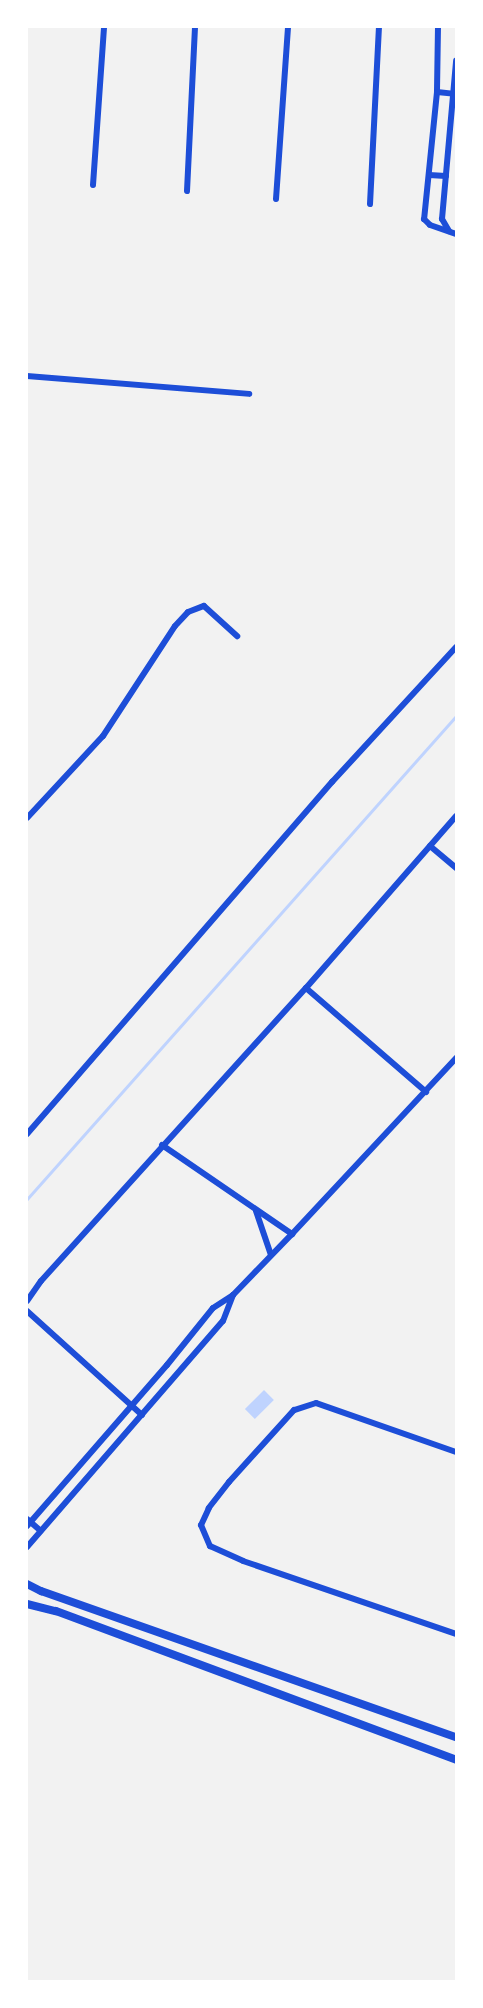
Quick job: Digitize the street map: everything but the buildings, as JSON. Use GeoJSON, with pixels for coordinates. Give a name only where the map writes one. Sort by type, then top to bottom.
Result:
{"type":"FeatureCollection","features":[{"type":"Feature","properties":{"kind":"street"},"geometry":{"type":"LineString","coordinates":[[93,185],[104,27]]}},
{"type":"Feature","properties":{"kind":"street"},"geometry":{"type":"LineString","coordinates":[[187,191],[195,27]]}},
{"type":"Feature","properties":{"kind":"street"},"geometry":{"type":"LineString","coordinates":[[276,199],[288,27]]}},
{"type":"Feature","properties":{"kind":"street"},"geometry":{"type":"LineString","coordinates":[[370,204],[379,27]]}},
{"type":"Feature","properties":{"kind":"street"},"geometry":{"type":"LineString","coordinates":[[438,27],[436,92],[424,219],[430,225],[453,232]]}},
{"type":"Feature","properties":{"kind":"street"},"geometry":{"type":"LineString","coordinates":[[453,232],[442,219],[456,61]]}},
{"type":"Feature","properties":{"kind":"street"},"geometry":{"type":"LineString","coordinates":[[436,92],[454,94]]}},
{"type":"Feature","properties":{"kind":"street"},"geometry":{"type":"LineString","coordinates":[[429,176],[446,176]]}},
{"type":"Feature","properties":{"kind":"street"},"geometry":{"type":"LineString","coordinates":[[27,376],[249,394]]}},
{"type":"Feature","properties":{"kind":"street"},"geometry":{"type":"LineString","coordinates":[[27,818],[103,736],[175,626],[189,612],[204,606],[237,636]]}},
{"type":"Feature","properties":{"kind":"street"},"geometry":{"type":"LineString","coordinates":[[27,1134],[332,782],[456,647]]}},
{"type":"Feature","properties":{"kind":"street"},"geometry":{"type":"LineString","coordinates":[[27,1301],[41,1281],[306,988],[456,816]]}},
{"type":"Feature","properties":{"kind":"street"},"geometry":{"type":"LineString","coordinates":[[430,846],[456,868]]}},
{"type":"Feature","properties":{"kind":"street"},"geometry":{"type":"LineString","coordinates":[[306,988],[426,1092]]}},
{"type":"Feature","properties":{"kind":"street"},"geometry":{"type":"LineString","coordinates":[[41,1531],[28,1522],[167,1365],[213,1308],[233,1295],[456,1058]]}},
{"type":"Feature","properties":{"kind":"street"},"geometry":{"type":"LineString","coordinates":[[162,1145],[292,1234]]}},
{"type":"Feature","properties":{"kind":"street"},"geometry":{"type":"LineString","coordinates":[[256,1210],[271,1255]]}},
{"type":"Feature","properties":{"kind":"street"},"geometry":{"type":"LineString","coordinates":[[27,1547],[223,1321],[233,1295]]}},
{"type":"Feature","properties":{"kind":"street"},"geometry":{"type":"LineString","coordinates":[[27,1311],[142,1414]]}},
{"type":"Feature","properties":{"kind":"street"},"geometry":{"type":"LineString","coordinates":[[167,1365],[177,1374]]}},
{"type":"Feature","properties":{"kind":"street"},"geometry":{"type":"LineString","coordinates":[[456,1452],[316,1403],[294,1410],[229,1482],[209,1508],[201,1525],[210,1545],[243,1561],[456,1634]]}},
{"type":"Feature","properties":{"kind":"street"},"geometry":{"type":"LineString","coordinates":[[27,1584],[50,1595],[456,1737]]}},
{"type":"Feature","properties":{"kind":"street"},"geometry":{"type":"LineString","coordinates":[[27,1604],[56,1611],[456,1760]]}},
{"type":"Feature","properties":{"kind":"water"},"geometry":{"type":"Polygon","coordinates":[[[264,1390],[274,1400],[255,1419],[245,1409],[264,1390]]]}},
{"type":"Feature","properties":{"kind":"waterway"},"geometry":{"type":"LineString","coordinates":[[27,1199],[456,716]]}}]}
